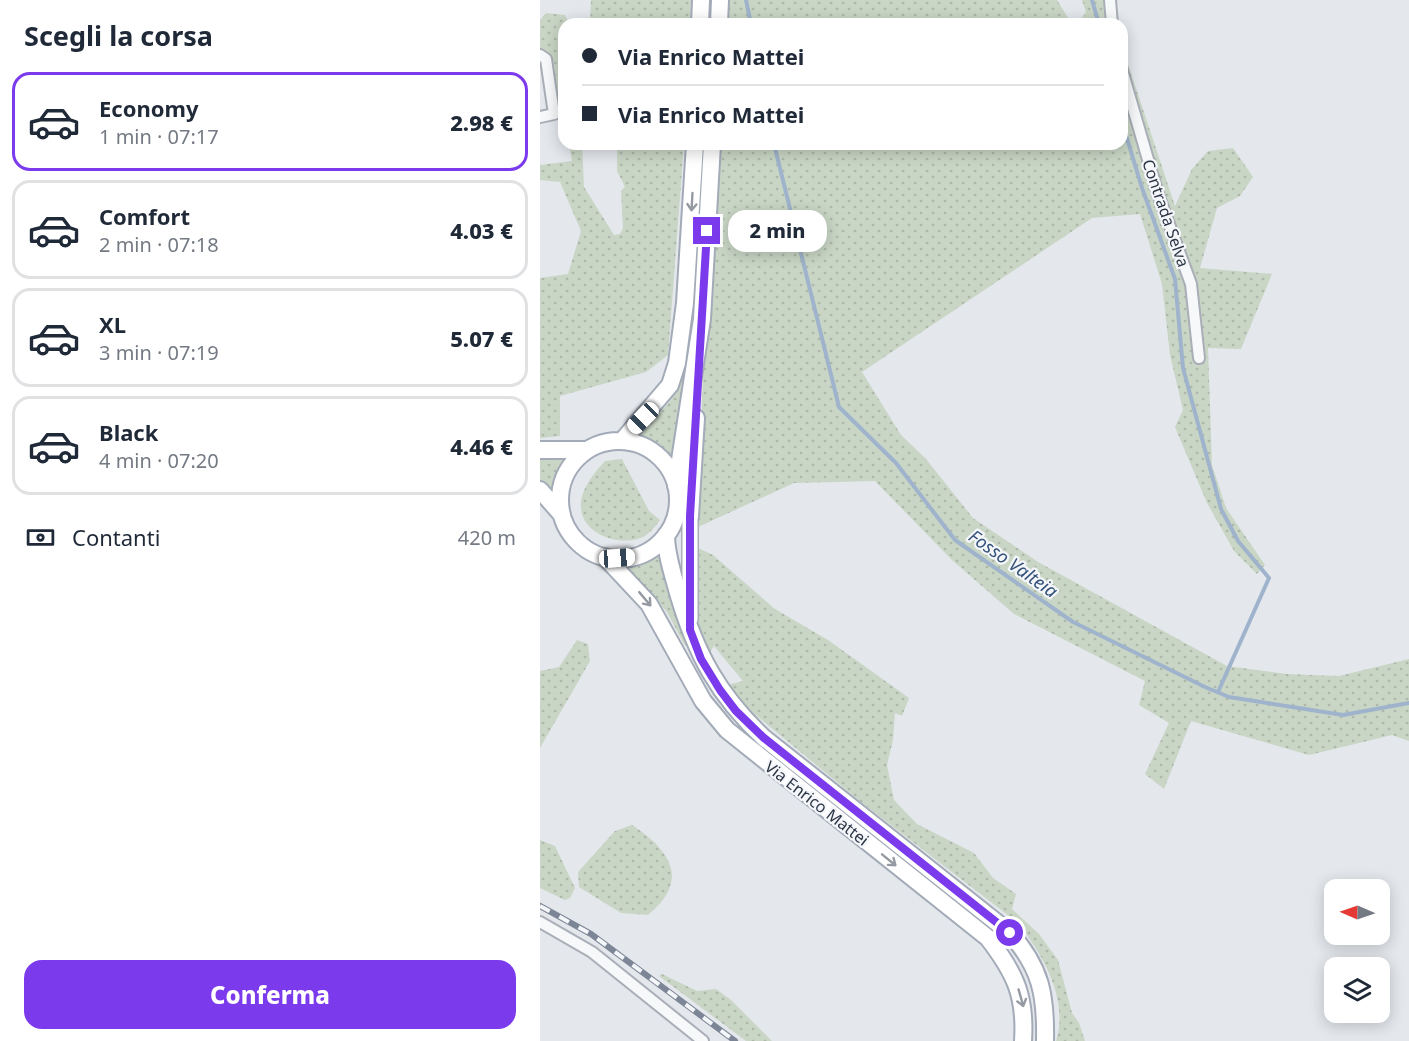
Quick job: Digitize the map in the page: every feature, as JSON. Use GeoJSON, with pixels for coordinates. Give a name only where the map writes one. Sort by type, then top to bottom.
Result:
{"type":"FeatureCollection","features":[{"type":"Feature","properties":{"kind":"main road"},"geometry":{"type":"LineString","coordinates":[[700,18],[702,0]]}},
{"type":"Feature","properties":{"kind":"main road"},"geometry":{"type":"LineString","coordinates":[[719,18],[720,0]]}},
{"type":"Feature","properties":{"kind":"main road"},"geometry":{"type":"LineString","coordinates":[[622,441],[670,385],[677,363],[685,303],[695,150]]}},
{"type":"Feature","properties":{"kind":"main road"},"geometry":{"type":"LineString","coordinates":[[540,490],[562,515],[574,538],[593,552],[605,557],[640,555],[658,543],[683,512],[702,319],[712,150]]}},
{"type":"Feature","properties":{"kind":"main road"},"geometry":{"type":"LineString","coordinates":[[676,487],[702,319]]}},
{"type":"Feature","properties":{"kind":"main road"},"geometry":{"type":"LineString","coordinates":[[562,515],[560,497],[565,476],[574,460],[587,450],[603,442],[622,441],[643,446],[658,456],[671,473],[689,542],[690,630]]}},
{"type":"Feature","properties":{"kind":"main road"},"geometry":{"type":"LineString","coordinates":[[540,450],[587,450]]}},
{"type":"Feature","properties":{"kind":"main road","name":"Via Enrico Mattei"},"geometry":{"type":"LineString","coordinates":[[668,531],[666,551],[690,630],[701,659],[736,711],[764,738],[1010,933],[1031,960],[1042,989],[1045,1002],[1045,1041]]}},
{"type":"Feature","properties":{"kind":"main road","name":"Via Enrico Mattei"},"geometry":{"type":"LineString","coordinates":[[605,557],[649,604],[703,701],[727,730],[987,938],[1009,967],[1022,998],[1023,1041]]}},
{"type":"Feature","properties":{"kind":"street"},"geometry":{"type":"LineString","coordinates":[[1110,0],[1112,18]]}},
{"type":"Feature","properties":{"kind":"street"},"geometry":{"type":"LineString","coordinates":[[540,55],[546,59],[554,114],[540,117]]}},
{"type":"Feature","properties":{"kind":"street","name":"Contrada Selva"},"geometry":{"type":"LineString","coordinates":[[1128,91],[1158,194],[1191,284],[1199,358]]}},
{"type":"Feature","properties":{"kind":"street"},"geometry":{"type":"LineString","coordinates":[[540,922],[592,952],[703,1041]]}},
{"type":"Feature","properties":{"kind":"green space"},"geometry":{"type":"Polygon","coordinates":[[[591,0],[691,0],[690,18],[590,18],[591,0]]]}},
{"type":"Feature","properties":{"kind":"green space"},"geometry":{"type":"Polygon","coordinates":[[[725,0],[1057,0],[1068,18],[724,18],[725,0]]]}},
{"type":"Feature","properties":{"kind":"green space"},"geometry":{"type":"Polygon","coordinates":[[[1082,0],[1107,0],[1113,18],[1082,18],[1086,12],[1082,0]]]}},
{"type":"Feature","properties":{"kind":"green space"},"geometry":{"type":"Polygon","coordinates":[[[546,13],[565,15],[566,18],[558,18],[558,96],[554,62],[540,49],[540,20],[546,13]]]}},
{"type":"Feature","properties":{"kind":"green space"},"geometry":{"type":"Polygon","coordinates":[[[1128,64],[1175,206],[1192,169],[1208,151],[1233,148],[1253,177],[1240,196],[1217,208],[1200,268],[1272,274],[1241,349],[1208,348],[1212,465],[1226,508],[1265,565],[1257,574],[1234,551],[1207,503],[1175,427],[1183,410],[1170,355],[1162,284],[1140,214],[1092,218],[862,372],[901,435],[926,459],[973,518],[1038,562],[1227,666],[1287,674],[1339,676],[1409,659],[1409,741],[1392,735],[1309,755],[1191,721],[1164,789],[1145,774],[1169,723],[1139,705],[1145,681],[1014,614],[952,560],[875,481],[794,483],[698,527],[715,150],[1128,150],[1128,64]]]}},
{"type":"Feature","properties":{"kind":"green space"},"geometry":{"type":"Polygon","coordinates":[[[570,150],[582,150],[584,187],[614,235],[620,234],[623,228],[621,191],[625,187],[617,171],[617,150],[684,150],[668,355],[646,372],[560,396],[560,436],[540,438],[540,278],[568,274],[581,231],[560,182],[540,180],[540,165],[572,161],[570,150]]]}},
{"type":"Feature","properties":{"kind":"green space"},"geometry":{"type":"Polygon","coordinates":[[[688,358],[672,457],[658,443],[640,435],[671,400],[688,358]]]}},
{"type":"Feature","properties":{"kind":"green space"},"geometry":{"type":"Polygon","coordinates":[[[540,458],[565,459],[554,480],[553,491],[540,480],[540,458]]]}},
{"type":"Feature","properties":{"kind":"green space"},"geometry":{"type":"Polygon","coordinates":[[[622,459],[649,511],[660,520],[646,535],[632,540],[613,539],[595,532],[584,518],[581,509],[582,496],[596,471],[605,461],[622,459]]]}},
{"type":"Feature","properties":{"kind":"green space"},"geometry":{"type":"Polygon","coordinates":[[[698,548],[713,555],[775,609],[828,640],[909,698],[902,716],[895,713],[893,740],[887,765],[894,800],[917,824],[974,853],[993,878],[1016,894],[1012,909],[1039,934],[1058,960],[1072,1013],[1079,1023],[1085,1041],[1056,1041],[1059,1009],[1051,978],[1036,949],[1018,923],[861,802],[740,702],[728,685],[743,681],[714,646],[708,655],[699,627],[694,590],[698,548]]]}},
{"type":"Feature","properties":{"kind":"green space"},"geometry":{"type":"Polygon","coordinates":[[[660,556],[688,644],[685,646],[667,612],[629,569],[660,556]]]}},
{"type":"Feature","properties":{"kind":"green space"},"geometry":{"type":"Polygon","coordinates":[[[577,640],[588,644],[590,661],[540,748],[540,671],[559,667],[577,640]]]}},
{"type":"Feature","properties":{"kind":"green space"},"geometry":{"type":"Polygon","coordinates":[[[632,825],[657,845],[670,866],[672,878],[669,890],[648,915],[621,913],[579,887],[578,872],[615,831],[632,825]]]}},
{"type":"Feature","properties":{"kind":"green space"},"geometry":{"type":"Polygon","coordinates":[[[540,840],[555,846],[575,888],[570,898],[565,900],[540,888],[540,840]]]}},
{"type":"Feature","properties":{"kind":"green space"},"geometry":{"type":"Polygon","coordinates":[[[662,974],[697,991],[716,989],[731,1000],[772,1041],[746,1041],[659,976],[662,974]]]}},
{"type":"Feature","properties":{"kind":"waterway","name":"Fosso Valteia"},"geometry":{"type":"LineString","coordinates":[[746,0],[750,18]]}},
{"type":"Feature","properties":{"kind":"waterway"},"geometry":{"type":"LineString","coordinates":[[1092,0],[1097,18]]}},
{"type":"Feature","properties":{"kind":"waterway"},"geometry":{"type":"LineString","coordinates":[[1128,142],[1175,279],[1183,368],[1221,509],[1238,541],[1269,578],[1218,692]]}},
{"type":"Feature","properties":{"kind":"waterway","name":"Fosso Valteia"},"geometry":{"type":"LineString","coordinates":[[775,150],[839,407],[896,463],[955,540],[1073,622],[1229,697],[1343,715],[1409,703]]}},
{"type":"Feature","properties":{"kind":"railway"},"geometry":{"type":"LineString","coordinates":[[540,906],[591,934],[735,1041]]}},
{"type":"Feature","properties":{"kind":"route"},"geometry":{"type":"LineString","coordinates":[[707,231],[689,542],[690,630],[701,659],[736,711],[764,738],[1010,933]]}}]}
